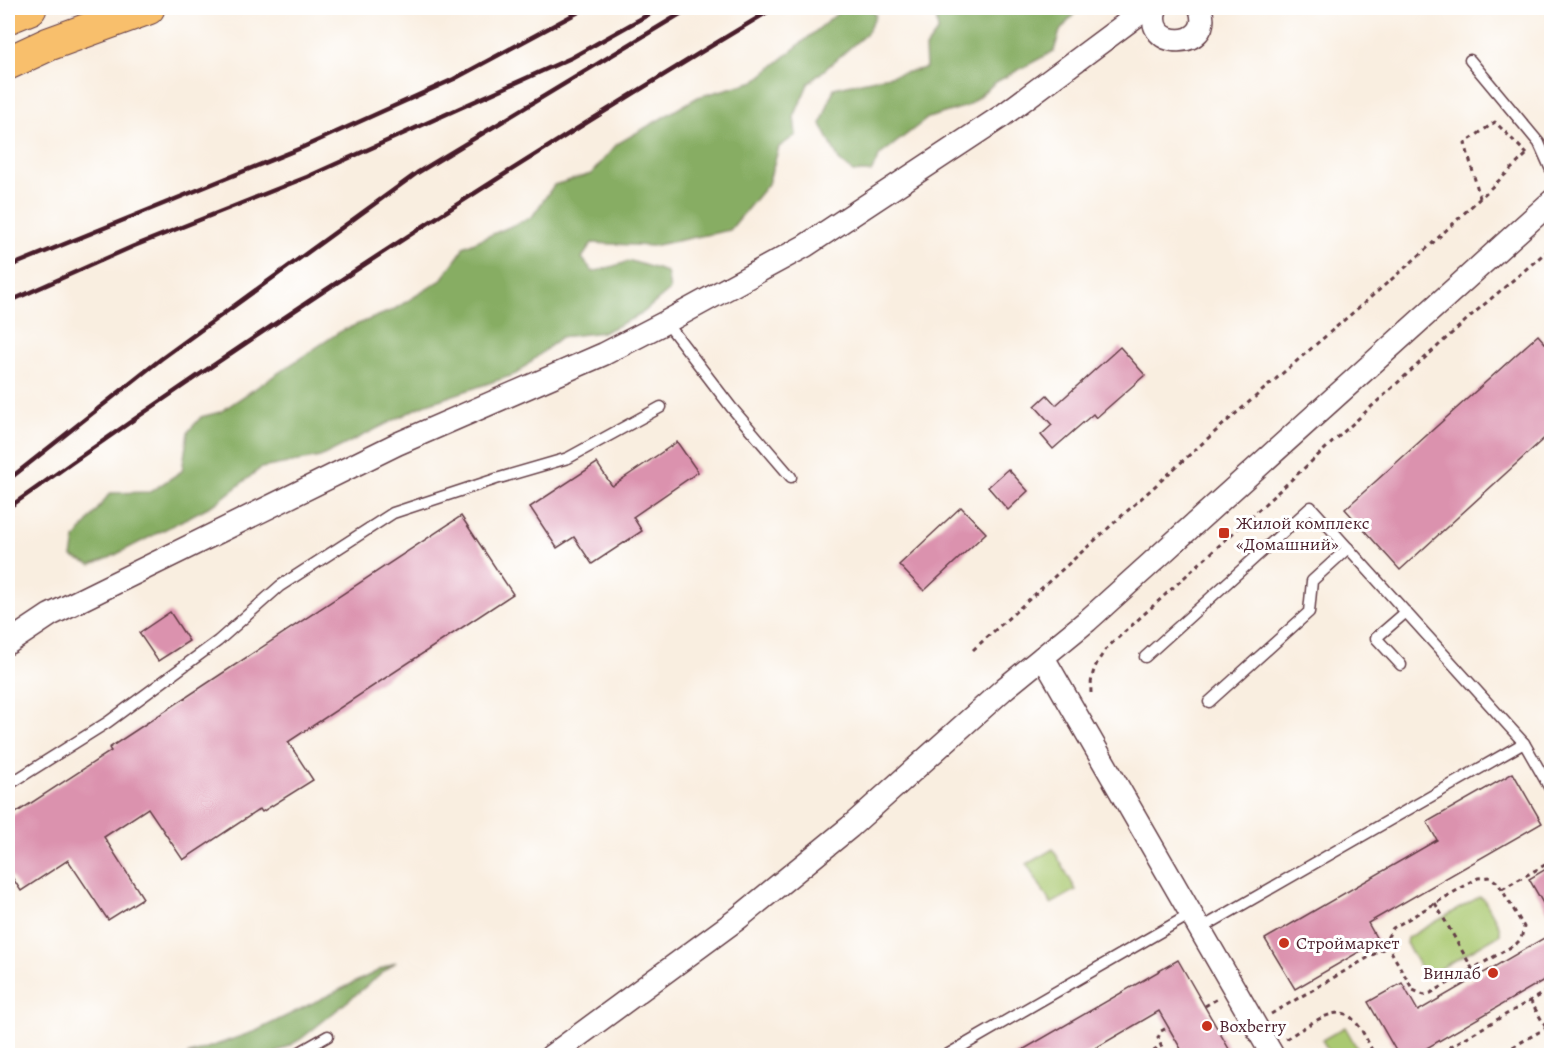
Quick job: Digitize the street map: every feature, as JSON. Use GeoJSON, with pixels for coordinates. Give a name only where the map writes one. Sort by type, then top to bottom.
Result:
{"type":"FeatureCollection","features":[{"type":"Feature","properties":{"kind":"main road"},"geometry":{"type":"LineString","coordinates":[[8,17],[30,8]]}},
{"type":"Feature","properties":{"kind":"main road"},"geometry":{"type":"LineString","coordinates":[[8,63],[49,44],[148,8]]}},
{"type":"Feature","properties":{"kind":"street"},"geometry":{"type":"LineString","coordinates":[[8,643],[50,615],[386,449],[604,354],[805,246],[1002,116],[1147,8]]}},
{"type":"Feature","properties":{"kind":"street"},"geometry":{"type":"LineString","coordinates":[[1156,8],[1155,21],[1163,36]]}},
{"type":"Feature","properties":{"kind":"street"},"geometry":{"type":"LineString","coordinates":[[1108,37],[1124,30],[1135,29],[1149,31],[1178,41],[1187,40],[1199,29],[1202,21],[1200,8]]}},
{"type":"Feature","properties":{"kind":"street"},"geometry":{"type":"LineString","coordinates":[[551,1056],[745,913],[850,827],[1005,688],[1087,621],[1207,514],[1551,201]]}},
{"type":"Feature","properties":{"kind":"street"},"geometry":{"type":"LineString","coordinates":[[1043,657],[1271,1052]]}},
{"type":"Feature","properties":{"kind":"lane"},"geometry":{"type":"LineString","coordinates":[[1470,60],[1539,143],[1551,172]]}},
{"type":"Feature","properties":{"kind":"lane"},"geometry":{"type":"LineString","coordinates":[[666,322],[731,407],[791,477]]}},
{"type":"Feature","properties":{"kind":"lane"},"geometry":{"type":"LineString","coordinates":[[8,785],[108,722],[218,641],[280,586],[393,513],[568,458],[661,408]]}},
{"type":"Feature","properties":{"kind":"lane"},"geometry":{"type":"LineString","coordinates":[[1145,657],[1311,507],[1524,744],[1551,792]]}},
{"type":"Feature","properties":{"kind":"lane"},"geometry":{"type":"LineString","coordinates":[[1209,702],[1309,612],[1312,580],[1348,548]]}},
{"type":"Feature","properties":{"kind":"lane"},"geometry":{"type":"LineString","coordinates":[[1401,665],[1376,638],[1406,612]]}},
{"type":"Feature","properties":{"kind":"lane"},"geometry":{"type":"LineString","coordinates":[[945,1056],[1524,744]]}},
{"type":"Feature","properties":{"kind":"lane"},"geometry":{"type":"LineString","coordinates":[[293,1056],[328,1036]]}},
{"type":"Feature","properties":{"kind":"path"},"geometry":{"type":"LineString","coordinates":[[1480,198],[1466,143],[1495,122],[1527,154]]}},
{"type":"Feature","properties":{"kind":"path"},"geometry":{"type":"LineString","coordinates":[[973,650],[1226,422],[1422,253],[1539,143]]}},
{"type":"Feature","properties":{"kind":"path"},"geometry":{"type":"LineString","coordinates":[[1091,693],[1090,681],[1093,671],[1108,647],[1473,314],[1551,247]]}},
{"type":"Feature","properties":{"kind":"path"},"geometry":{"type":"LineString","coordinates":[[1502,889],[1551,861]]}},
{"type":"Feature","properties":{"kind":"path"},"geometry":{"type":"LineString","coordinates":[[1484,877],[1490,877],[1502,889],[1524,927],[1524,933],[1516,944],[1431,993],[1418,994],[1413,990],[1388,946],[1387,938],[1393,928],[1484,877]]}},
{"type":"Feature","properties":{"kind":"path"},"geometry":{"type":"LineString","coordinates":[[1435,903],[1473,970]]}},
{"type":"Feature","properties":{"kind":"path"},"geometry":{"type":"LineString","coordinates":[[1254,1024],[1388,946]]}},
{"type":"Feature","properties":{"kind":"path"},"geometry":{"type":"LineString","coordinates":[[1434,1056],[1551,988]]}},
{"type":"Feature","properties":{"kind":"path"},"geometry":{"type":"LineString","coordinates":[[1530,1000],[1551,1038]]}},
{"type":"Feature","properties":{"kind":"path"},"geometry":{"type":"LineString","coordinates":[[1271,1052],[1335,1012],[1349,1016],[1375,1056]]}},
{"type":"Feature","properties":{"kind":"path"},"geometry":{"type":"LineString","coordinates":[[1497,1056],[1546,1028],[1551,1019]]}},
{"type":"Feature","properties":{"kind":"path"},"geometry":{"type":"LineString","coordinates":[[1146,1056],[1163,1052],[1160,1035],[1161,1031],[1168,1027]]}},
{"type":"Feature","properties":{"kind":"green space"},"geometry":{"type":"Polygon","coordinates":[[[844,8],[869,8],[876,15],[867,33],[808,84],[794,117],[796,135],[779,147],[768,184],[730,230],[652,246],[592,243],[582,258],[593,272],[631,261],[667,272],[670,290],[640,315],[604,332],[561,337],[516,374],[424,405],[320,457],[261,468],[216,503],[109,558],[91,565],[72,557],[75,539],[110,493],[150,492],[182,471],[188,432],[201,417],[220,412],[341,331],[393,310],[440,281],[463,247],[532,217],[554,185],[591,174],[617,144],[698,97],[755,81],[844,8]]]}},
{"type":"Feature","properties":{"kind":"green space"},"geometry":{"type":"Polygon","coordinates":[[[935,8],[1079,8],[1060,31],[1054,51],[996,82],[967,106],[928,118],[880,155],[871,172],[853,172],[839,160],[821,124],[834,88],[926,68],[925,48],[938,31],[935,8]]]}},
{"type":"Feature","properties":{"kind":"green space"},"geometry":{"type":"Polygon","coordinates":[[[1053,849],[1076,890],[1051,904],[1027,864],[1053,849]]]}},
{"type":"Feature","properties":{"kind":"green space"},"geometry":{"type":"Polygon","coordinates":[[[1479,897],[1484,899],[1500,928],[1500,934],[1431,974],[1424,974],[1406,943],[1407,938],[1479,897]]]}},
{"type":"Feature","properties":{"kind":"green space"},"geometry":{"type":"Polygon","coordinates":[[[396,962],[301,1039],[273,1055],[187,1055],[256,1031],[396,962]]]}},
{"type":"Feature","properties":{"kind":"green space"},"geometry":{"type":"Polygon","coordinates":[[[1345,1027],[1361,1055],[1331,1055],[1322,1040],[1345,1027]]]}},
{"type":"Feature","properties":{"kind":"building"},"geometry":{"type":"Polygon","coordinates":[[[1538,335],[1551,350],[1551,432],[1400,570],[1345,509],[1538,335]]]}},
{"type":"Feature","properties":{"kind":"building"},"geometry":{"type":"Polygon","coordinates":[[[1120,347],[1145,375],[1096,418],[1093,414],[1053,449],[1041,435],[1052,425],[1035,406],[1047,395],[1056,405],[1120,347]]]}},
{"type":"Feature","properties":{"kind":"building"},"geometry":{"type":"Polygon","coordinates":[[[677,442],[698,472],[633,517],[642,531],[592,564],[574,537],[557,548],[530,507],[597,463],[612,486],[677,442]]]}},
{"type":"Feature","properties":{"kind":"building"},"geometry":{"type":"Polygon","coordinates":[[[1008,469],[1028,491],[1008,510],[988,487],[1008,469]]]}},
{"type":"Feature","properties":{"kind":"building"},"geometry":{"type":"Polygon","coordinates":[[[961,507],[986,533],[924,591],[899,565],[961,507]]]}},
{"type":"Feature","properties":{"kind":"building"},"geometry":{"type":"Polygon","coordinates":[[[461,516],[513,594],[288,742],[313,780],[262,812],[260,809],[183,860],[148,808],[104,837],[143,898],[108,920],[68,860],[21,891],[8,871],[8,818],[111,751],[109,748],[461,516]]]}},
{"type":"Feature","properties":{"kind":"building"},"geometry":{"type":"Polygon","coordinates":[[[170,612],[189,641],[158,661],[139,633],[170,612]]]}},
{"type":"Feature","properties":{"kind":"building"},"geometry":{"type":"Polygon","coordinates":[[[1513,773],[1542,823],[1368,923],[1378,941],[1295,989],[1265,939],[1437,840],[1427,822],[1513,773]]]}},
{"type":"Feature","properties":{"kind":"building"},"geometry":{"type":"Polygon","coordinates":[[[1551,866],[1551,917],[1529,879],[1551,866]]]}},
{"type":"Feature","properties":{"kind":"building"},"geometry":{"type":"Polygon","coordinates":[[[1551,934],[1551,976],[1413,1056],[1399,1056],[1368,1002],[1402,983],[1418,1011],[1551,934]]]}},
{"type":"Feature","properties":{"kind":"building"},"geometry":{"type":"Polygon","coordinates":[[[1178,960],[1233,1056],[1185,1056],[1159,1011],[1082,1056],[1012,1056],[1178,960]]]}},
{"type":"Feature","properties":{"kind":"railway"},"geometry":{"type":"LineString","coordinates":[[8,267],[301,148],[454,79],[586,8]]}},
{"type":"Feature","properties":{"kind":"railway"},"geometry":{"type":"LineString","coordinates":[[8,302],[134,246],[307,177],[571,58],[660,8]]}},
{"type":"Feature","properties":{"kind":"railway"},"geometry":{"type":"LineString","coordinates":[[8,480],[161,359],[417,173],[690,8]]}},
{"type":"Feature","properties":{"kind":"railway"},"geometry":{"type":"LineString","coordinates":[[8,508],[195,377],[386,250],[579,127],[774,8]]}},
{"type":"Feature","properties":{"kind":"place","name":"Жилой комплекс «Домашний»"},"geometry":{"type":"Point","coordinates":[1224,533]}},
{"type":"Feature","properties":{"kind":"place","name":"Строймаркет"},"geometry":{"type":"Point","coordinates":[1284,943]}},
{"type":"Feature","properties":{"kind":"place","name":"Винлаб"},"geometry":{"type":"Point","coordinates":[1493,973]}},
{"type":"Feature","properties":{"kind":"place","name":"Boxberry"},"geometry":{"type":"Point","coordinates":[1207,1026]}}]}
